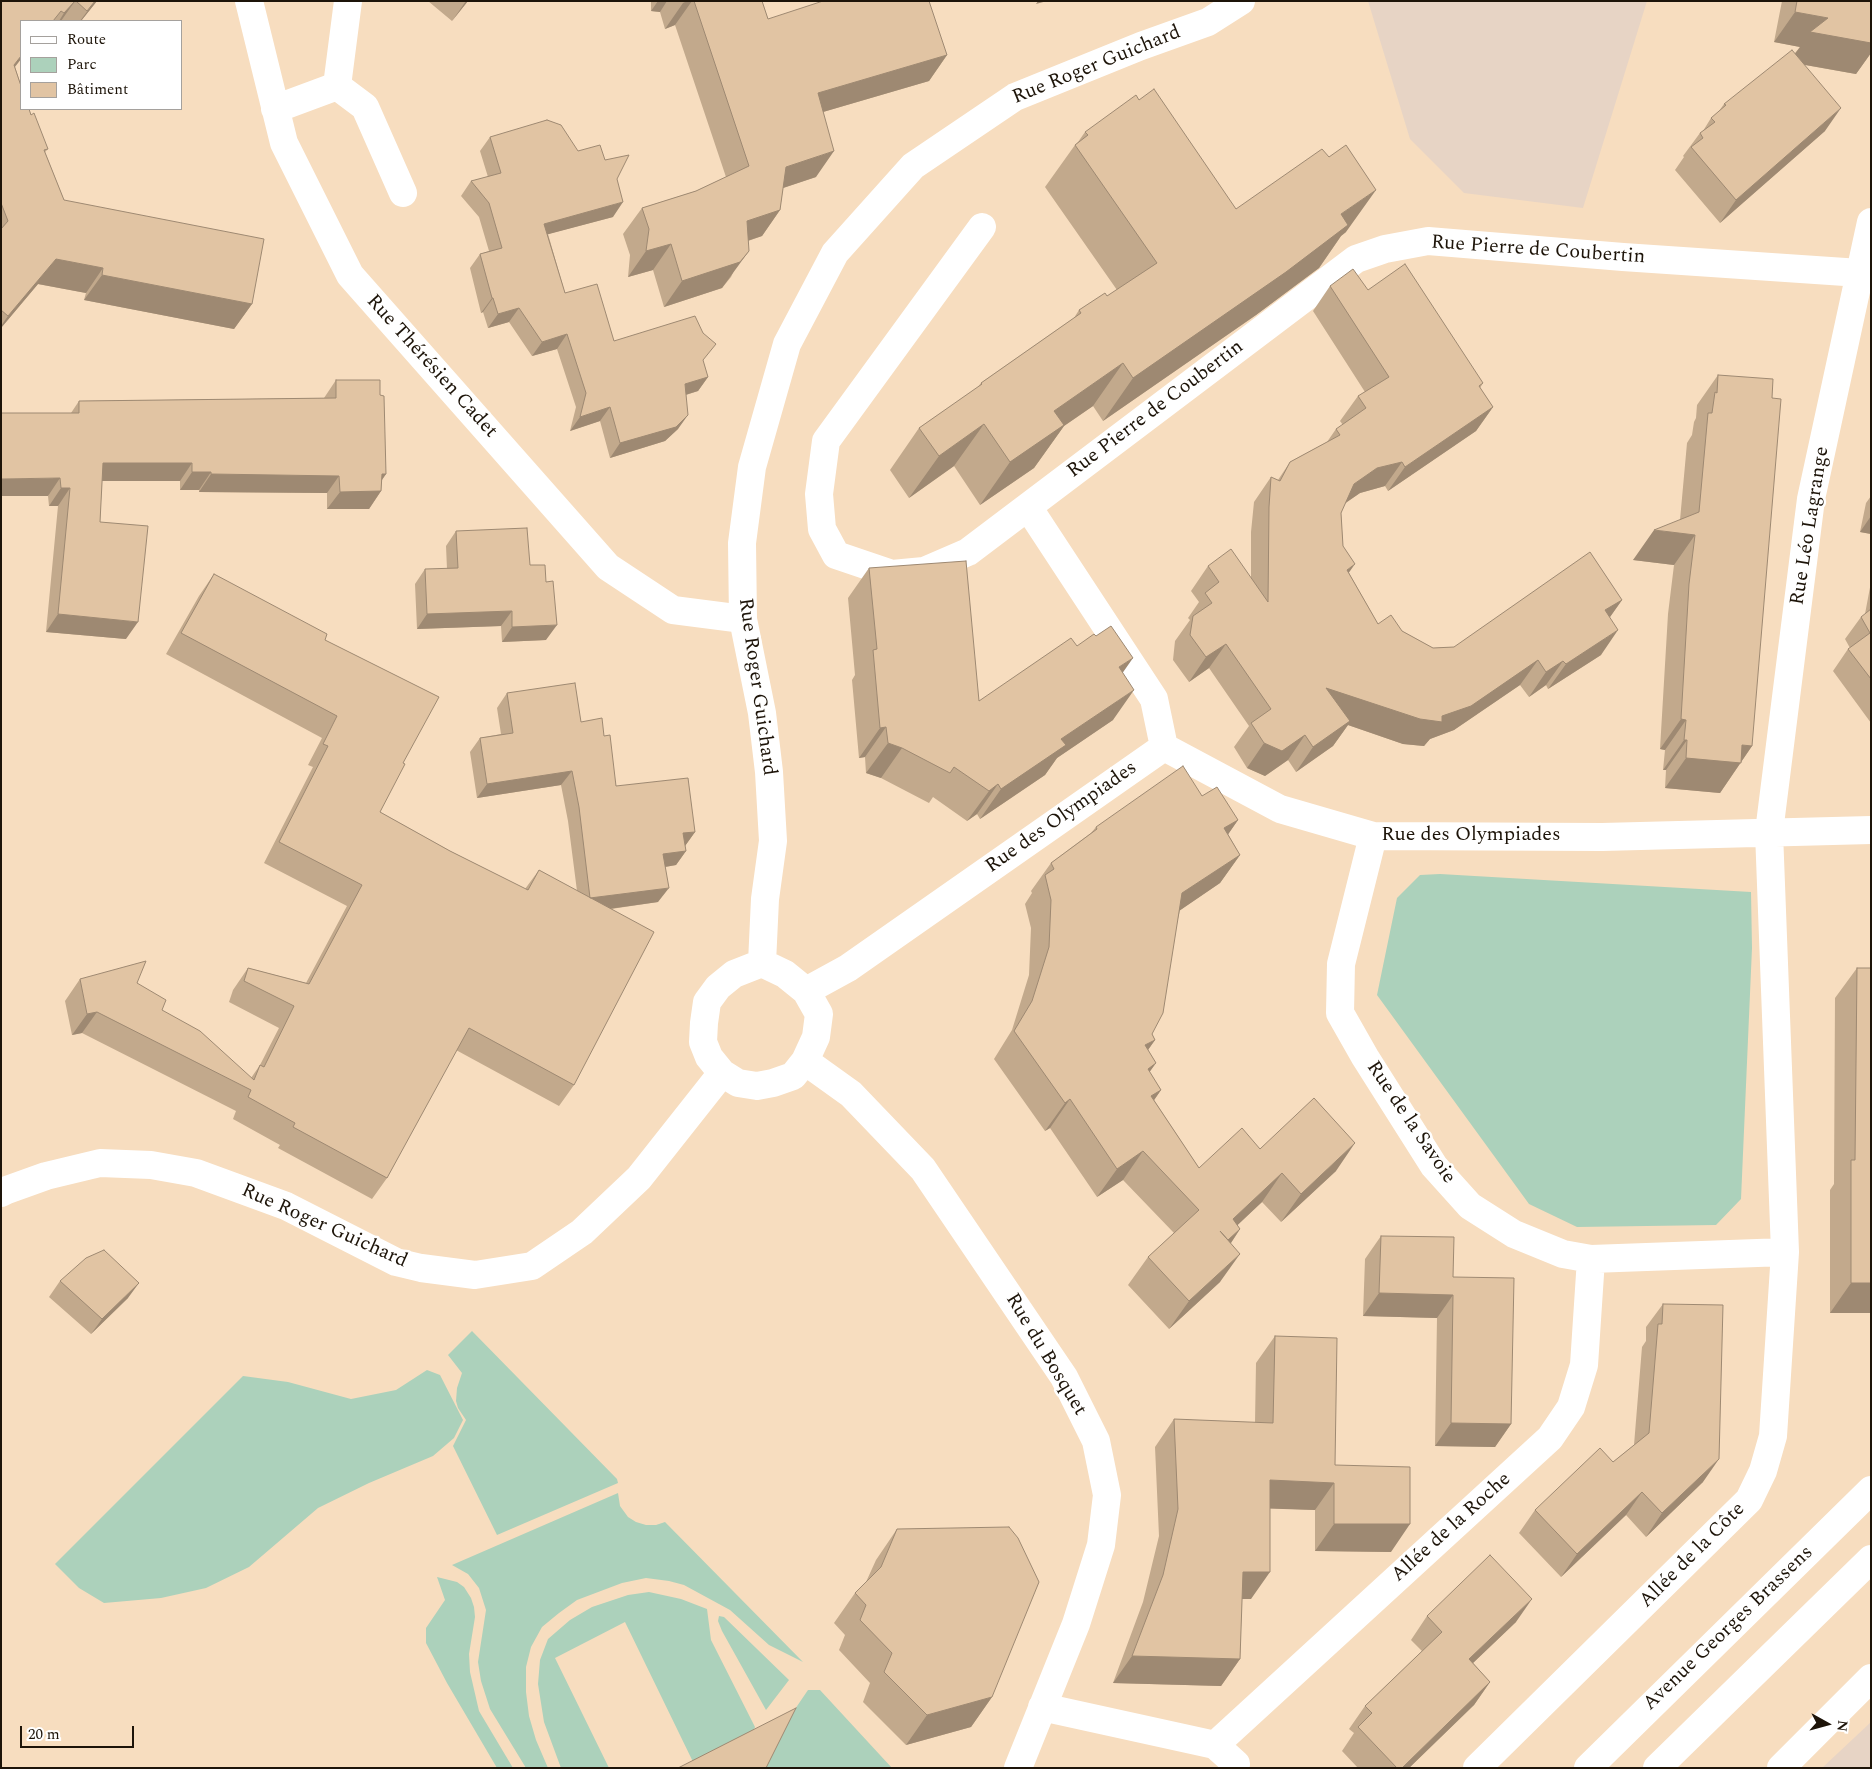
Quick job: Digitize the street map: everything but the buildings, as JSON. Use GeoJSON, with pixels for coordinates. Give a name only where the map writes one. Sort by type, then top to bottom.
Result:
{"type":"FeatureCollection","features":[{"type":"Feature","properties":{"kind":"street","name":"Rue Thérésien Cadet"},"geometry":{"type":"LineString","coordinates":[[249,1],[284,143],[350,275],[608,566],[673,610],[743,619]]}},
{"type":"Feature","properties":{"kind":"street"},"geometry":{"type":"LineString","coordinates":[[337,86],[348,1]]}},
{"type":"Feature","properties":{"kind":"street","name":"Rue Roger Guichard"},"geometry":{"type":"LineString","coordinates":[[762,963],[765,899],[773,841],[769,772],[762,713],[743,619],[742,543],[752,467],[787,344],[835,253],[912,166],[1015,96],[1141,46],[1208,22],[1241,1]]}},
{"type":"Feature","properties":{"kind":"street"},"geometry":{"type":"LineString","coordinates":[[275,108],[337,86]]}},
{"type":"Feature","properties":{"kind":"street"},"geometry":{"type":"LineString","coordinates":[[337,86],[365,106],[403,192]]}},
{"type":"Feature","properties":{"kind":"street","name":"Rue Léo Lagrange"},"geometry":{"type":"LineString","coordinates":[[1785,1252],[1769,832],[1811,499],[1871,222]]}},
{"type":"Feature","properties":{"kind":"street","name":"Rue Pierre de Coubertin"},"geometry":{"type":"LineString","coordinates":[[982,227],[826,440],[819,494],[822,529],[836,555],[892,574],[924,572],[968,552],[1356,259],[1386,249],[1428,241],[1624,258],[1860,273]]}},
{"type":"Feature","properties":{"kind":"street"},"geometry":{"type":"LineString","coordinates":[[1028,507],[1154,700],[1164,747]]}},
{"type":"Feature","properties":{"kind":"street","name":"Rue des Olympiades"},"geometry":{"type":"LineString","coordinates":[[806,991],[848,968],[1164,747],[1280,809],[1374,836],[1602,837],[1871,830]]}},
{"type":"Feature","properties":{"kind":"street","name":"Rue de la Savoie"},"geometry":{"type":"LineString","coordinates":[[1374,836],[1341,964],[1340,1013],[1365,1057],[1434,1166],[1470,1206],[1514,1234],[1562,1254],[1591,1259],[1785,1252]]}},
{"type":"Feature","properties":{"kind":"street"},"geometry":{"type":"LineString","coordinates":[[762,963],[785,974],[806,991],[819,1014],[816,1037],[805,1061],[792,1076],[773,1083],[757,1086],[738,1083],[722,1073],[709,1057],[703,1042],[707,1002],[718,987],[734,974],[762,963]]}},
{"type":"Feature","properties":{"kind":"street","name":"Rue du Bosquet"},"geometry":{"type":"LineString","coordinates":[[805,1061],[850,1094],[923,1169],[1064,1377],[1096,1441],[1107,1495],[1101,1545],[1076,1624],[1018,1768]]}},
{"type":"Feature","properties":{"kind":"street","name":"Rue Roger Guichard"},"geometry":{"type":"LineString","coordinates":[[1,1193],[46,1176],[100,1162],[151,1165],[196,1173],[286,1206],[396,1262],[421,1268],[476,1275],[532,1266],[582,1232],[639,1178],[722,1073]]}},
{"type":"Feature","properties":{"kind":"street","name":"Allée de la Côte"},"geometry":{"type":"LineString","coordinates":[[1477,1768],[1749,1500],[1763,1471],[1773,1436],[1785,1252]]}},
{"type":"Feature","properties":{"kind":"street","name":"Allée de la Roche"},"geometry":{"type":"LineString","coordinates":[[1215,1744],[1550,1438],[1572,1407],[1584,1365],[1591,1259]]}},
{"type":"Feature","properties":{"kind":"street","name":"Avenue Georges Brassens"},"geometry":{"type":"LineString","coordinates":[[1588,1768],[1871,1490]]}},
{"type":"Feature","properties":{"kind":"street"},"geometry":{"type":"LineString","coordinates":[[1657,1768],[1869,1565]]}},
{"type":"Feature","properties":{"kind":"street"},"geometry":{"type":"LineString","coordinates":[[1781,1768],[1871,1678]]}},
{"type":"Feature","properties":{"kind":"street"},"geometry":{"type":"LineString","coordinates":[[1042,1707],[1215,1744],[1236,1764]]}},
{"type":"Feature","properties":{"kind":"shaded area"},"geometry":{"type":"Polygon","coordinates":[[[1368,1],[1647,1],[1583,208],[1464,193],[1410,139],[1368,1]]]}},
{"type":"Feature","properties":{"kind":"shaded area"},"geometry":{"type":"Polygon","coordinates":[[[1871,1722],[1871,1768],[1822,1768],[1871,1722]]]}},
{"type":"Feature","properties":{"kind":"green space"},"geometry":{"type":"Polygon","coordinates":[[[1440,874],[1751,892],[1752,948],[1741,1199],[1716,1225],[1577,1227],[1529,1204],[1377,995],[1397,898],[1420,875],[1440,874]]]}},
{"type":"Feature","properties":{"kind":"green space"},"geometry":{"type":"Polygon","coordinates":[[[472,1331],[617,1479],[618,1483],[497,1535],[453,1446],[466,1420],[456,1401],[457,1388],[462,1373],[448,1355],[472,1331]]]}},
{"type":"Feature","properties":{"kind":"green space"},"geometry":{"type":"Polygon","coordinates":[[[427,1370],[440,1375],[463,1420],[454,1438],[433,1456],[369,1483],[318,1508],[249,1567],[206,1588],[161,1598],[104,1603],[79,1588],[55,1564],[243,1376],[288,1382],[351,1399],[396,1390],[427,1370]]]}},
{"type":"Feature","properties":{"kind":"green space"},"geometry":{"type":"Polygon","coordinates":[[[618,1493],[620,1506],[628,1517],[646,1525],[656,1525],[665,1522],[803,1662],[769,1645],[730,1610],[684,1585],[646,1578],[622,1583],[577,1600],[542,1627],[531,1647],[526,1667],[526,1692],[529,1716],[536,1740],[548,1768],[526,1768],[490,1709],[481,1681],[478,1662],[486,1610],[479,1588],[468,1574],[452,1565],[618,1493]]]}},
{"type":"Feature","properties":{"kind":"green space"},"geometry":{"type":"Polygon","coordinates":[[[437,1577],[457,1582],[464,1587],[471,1598],[475,1617],[469,1654],[470,1672],[479,1711],[513,1768],[497,1768],[426,1643],[426,1628],[445,1600],[437,1577]]]}},
{"type":"Feature","properties":{"kind":"green space"},"geometry":{"type":"Polygon","coordinates":[[[649,1592],[681,1599],[707,1609],[711,1640],[755,1727],[751,1737],[696,1768],[625,1622],[555,1658],[609,1768],[561,1768],[544,1722],[538,1684],[540,1660],[548,1639],[570,1620],[592,1607],[628,1595],[649,1592]]]}},
{"type":"Feature","properties":{"kind":"green space"},"geometry":{"type":"Polygon","coordinates":[[[719,1616],[724,1617],[789,1680],[766,1710],[722,1631],[718,1621],[719,1616]]]}},
{"type":"Feature","properties":{"kind":"green space"},"geometry":{"type":"Polygon","coordinates":[[[808,1690],[820,1690],[892,1768],[761,1768],[774,1740],[808,1690]]]}}]}
